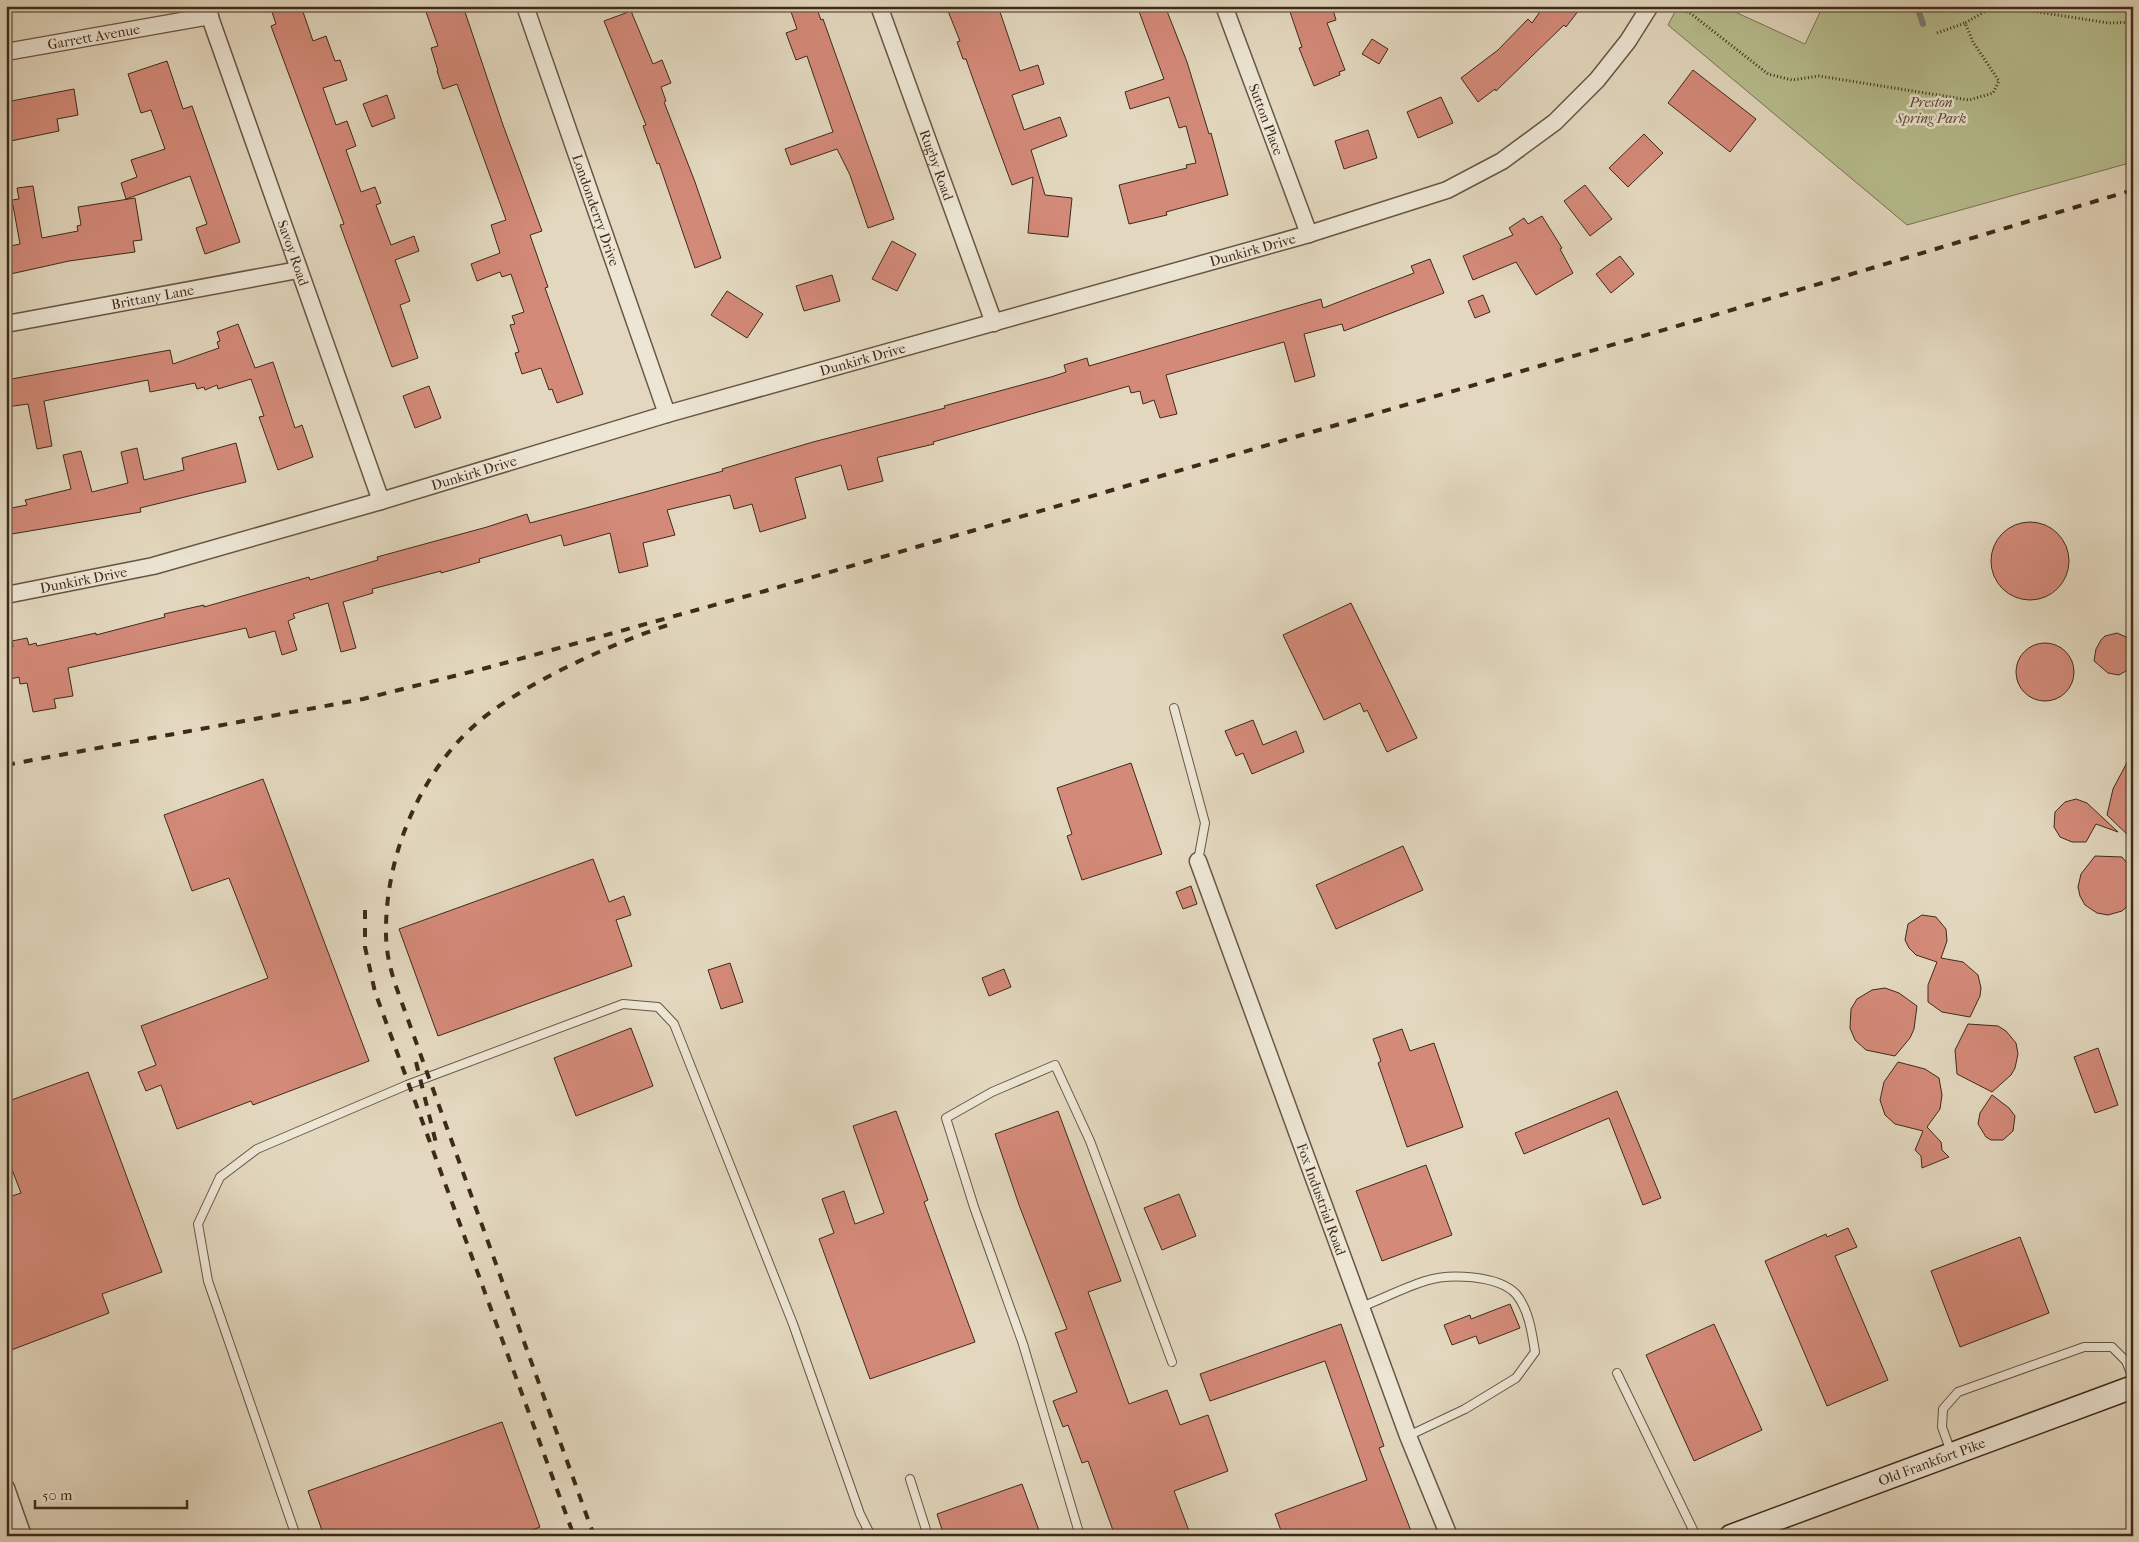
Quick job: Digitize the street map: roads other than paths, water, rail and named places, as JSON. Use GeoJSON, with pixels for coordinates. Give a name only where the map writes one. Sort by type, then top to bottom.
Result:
{"type":"FeatureCollection","features":[{"type":"Feature","properties":{"kind":"main road","name":"Old Frankfort Pike"},"geometry":{"type":"LineString","coordinates":[[1744,1533],[2133,1387]]}},
{"type":"Feature","properties":{"kind":"street","name":"Londonderry Drive"},"geometry":{"type":"LineString","coordinates":[[525,6],[667,414]]}},
{"type":"Feature","properties":{"kind":"street","name":"Rugby Road"},"geometry":{"type":"LineString","coordinates":[[879,6],[994,323]]}},
{"type":"Feature","properties":{"kind":"street","name":"Sutton Place"},"geometry":{"type":"LineString","coordinates":[[1224,6],[1309,234]]}},
{"type":"Feature","properties":{"kind":"street","name":"Dunkirk Drive"},"geometry":{"type":"LineString","coordinates":[[6,595],[153,566],[381,502],[667,414],[1309,234],[1448,190],[1502,161],[1555,122],[1596,80],[1628,41],[1650,6]]}},
{"type":"Feature","properties":{"kind":"street","name":"Garrett Avenue"},"geometry":{"type":"LineString","coordinates":[[6,52],[208,11]]}},
{"type":"Feature","properties":{"kind":"street","name":"Savoy Road"},"geometry":{"type":"LineString","coordinates":[[208,11],[381,502]]}},
{"type":"Feature","properties":{"kind":"street","name":"Brittany Lane"},"geometry":{"type":"LineString","coordinates":[[6,324],[298,270]]}},
{"type":"Feature","properties":{"kind":"street","name":"Fox Industrial Road"},"geometry":{"type":"LineString","coordinates":[[1198,861],[1408,1436],[1449,1536]]}},
{"type":"Feature","properties":{"kind":"street"},"geometry":{"type":"LineString","coordinates":[[6,1488],[23,1536]]}},
{"type":"Feature","properties":{"kind":"lane"},"geometry":{"type":"LineString","coordinates":[[1174,708],[1205,823],[1198,861]]}},
{"type":"Feature","properties":{"kind":"lane"},"geometry":{"type":"LineString","coordinates":[[296,1536],[208,1281],[198,1224],[220,1178],[256,1149],[407,1085],[623,1004],[658,1007],[674,1024],[793,1324],[860,1514],[871,1536]]}},
{"type":"Feature","properties":{"kind":"lane"},"geometry":{"type":"LineString","coordinates":[[1080,1536],[1023,1344],[974,1207],[946,1118],[992,1092],[1055,1065],[1090,1141],[1172,1362]]}},
{"type":"Feature","properties":{"kind":"lane"},"geometry":{"type":"LineString","coordinates":[[1361,1307],[1427,1280],[1464,1277],[1494,1280],[1516,1294],[1530,1323],[1535,1352],[1516,1378],[1465,1409],[1408,1436]]}},
{"type":"Feature","properties":{"kind":"lane"},"geometry":{"type":"LineString","coordinates":[[1952,1454],[1942,1427],[1943,1409],[1958,1392],[2084,1347],[2112,1347],[2126,1361],[2133,1378]]}},
{"type":"Feature","properties":{"kind":"lane"},"geometry":{"type":"LineString","coordinates":[[1617,1373],[1696,1536]]}},
{"type":"Feature","properties":{"kind":"lane"},"geometry":{"type":"LineString","coordinates":[[910,1479],[928,1536]]}},
{"type":"Feature","properties":{"kind":"waterway"},"geometry":{"type":"LineString","coordinates":[[1917,6],[1923,24]]}},
{"type":"Feature","properties":{"kind":"railway"},"geometry":{"type":"LineString","coordinates":[[6,765],[363,699],[494,666],[765,591],[1708,317],[2133,190]]}},
{"type":"Feature","properties":{"kind":"railway"},"geometry":{"type":"LineString","coordinates":[[594,1536],[395,985],[387,948],[388,902],[393,870],[402,838],[414,808],[430,779],[470,729],[514,696],[556,672],[624,641],[668,625]]}},
{"type":"Feature","properties":{"kind":"railway"},"geometry":{"type":"LineString","coordinates":[[365,910],[365,947],[375,992],[574,1536]]}},
{"type":"Feature","properties":{"kind":"railway"},"geometry":{"type":"LineString","coordinates":[[416,1062],[437,1147]]}},
{"type":"Feature","properties":{"kind":"park label","name":"Preston Spring Park"},"geometry":{"type":"Point","coordinates":[1931,110]}}]}
